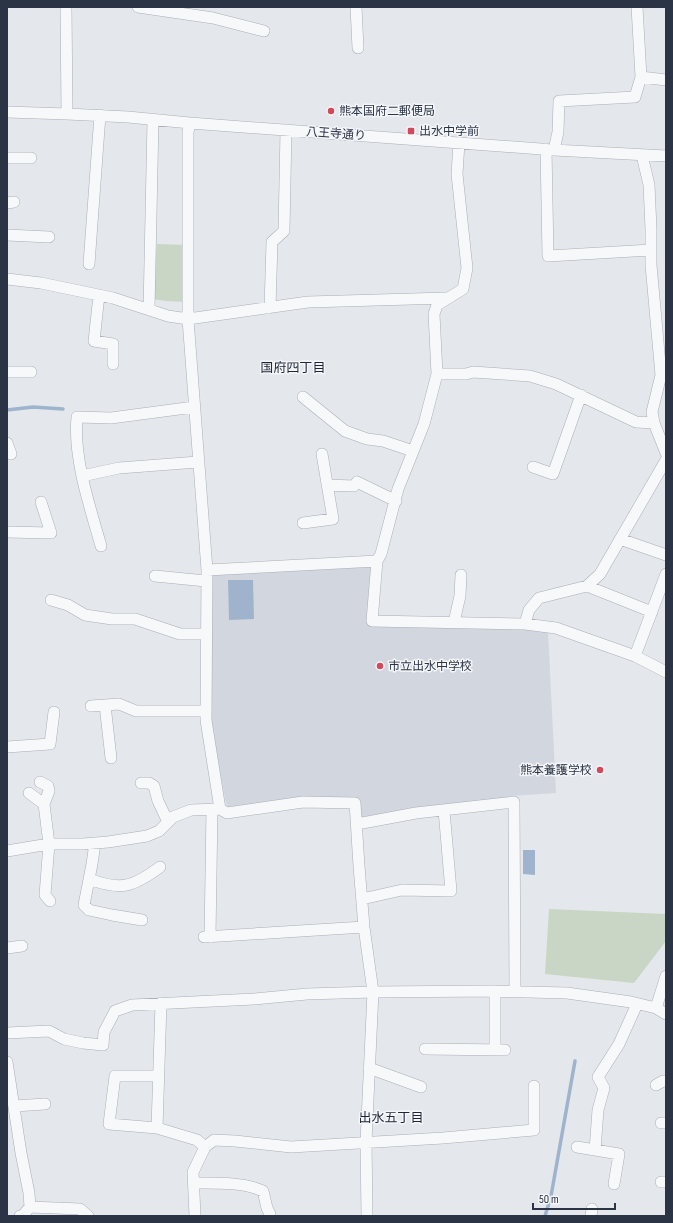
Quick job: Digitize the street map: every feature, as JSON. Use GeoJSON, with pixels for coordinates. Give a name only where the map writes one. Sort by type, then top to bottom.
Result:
{"type":"FeatureCollection","features":[{"type":"Feature","properties":{"kind":"street"},"geometry":{"type":"LineString","coordinates":[[66,7],[67,114]]}},
{"type":"Feature","properties":{"kind":"street"},"geometry":{"type":"LineString","coordinates":[[138,7],[213,18],[264,31]]}},
{"type":"Feature","properties":{"kind":"street"},"geometry":{"type":"LineString","coordinates":[[356,7],[358,48]]}},
{"type":"Feature","properties":{"kind":"street"},"geometry":{"type":"LineString","coordinates":[[637,7],[641,77],[635,97],[559,101],[558,132],[550,150],[548,256],[651,250]]}},
{"type":"Feature","properties":{"kind":"street"},"geometry":{"type":"LineString","coordinates":[[641,77],[666,80]]}},
{"type":"Feature","properties":{"kind":"street","name":"八王寺通り"},"geometry":{"type":"LineString","coordinates":[[7,112],[100,115],[550,150],[666,156]]}},
{"type":"Feature","properties":{"kind":"street"},"geometry":{"type":"LineString","coordinates":[[88,264],[100,115]]}},
{"type":"Feature","properties":{"kind":"street"},"geometry":{"type":"LineString","coordinates":[[149,310],[153,120]]}},
{"type":"Feature","properties":{"kind":"street"},"geometry":{"type":"LineString","coordinates":[[190,123],[188,132],[188,319],[207,570],[206,720],[216,809],[207,937],[364,927]]}},
{"type":"Feature","properties":{"kind":"street"},"geometry":{"type":"LineString","coordinates":[[270,308],[272,242],[284,231],[286,130]]}},
{"type":"Feature","properties":{"kind":"street"},"geometry":{"type":"LineString","coordinates":[[459,143],[457,174],[467,268],[463,289],[437,305],[434,314],[437,374],[424,424],[398,489],[381,554],[377,561],[372,620],[525,624],[556,628],[634,656],[666,672]]}},
{"type":"Feature","properties":{"kind":"street"},"geometry":{"type":"LineString","coordinates":[[642,154],[649,185],[651,265],[663,375],[652,412],[654,423],[666,453]]}},
{"type":"Feature","properties":{"kind":"street"},"geometry":{"type":"LineString","coordinates":[[7,158],[31,158]]}},
{"type":"Feature","properties":{"kind":"street"},"geometry":{"type":"LineString","coordinates":[[7,235],[50,237]]}},
{"type":"Feature","properties":{"kind":"street"},"geometry":{"type":"LineString","coordinates":[[7,279],[41,283],[113,298],[168,316],[188,319],[308,302],[447,298]]}},
{"type":"Feature","properties":{"kind":"street"},"geometry":{"type":"LineString","coordinates":[[99,295],[94,341],[113,344],[113,364]]}},
{"type":"Feature","properties":{"kind":"street"},"geometry":{"type":"LineString","coordinates":[[7,372],[31,372]]}},
{"type":"Feature","properties":{"kind":"street"},"geometry":{"type":"LineString","coordinates":[[437,374],[466,374],[473,372],[530,376],[556,384],[636,422],[654,423]]}},
{"type":"Feature","properties":{"kind":"street"},"geometry":{"type":"LineString","coordinates":[[533,467],[553,474],[581,396]]}},
{"type":"Feature","properties":{"kind":"street"},"geometry":{"type":"LineString","coordinates":[[303,397],[345,431],[413,451]]}},
{"type":"Feature","properties":{"kind":"street"},"geometry":{"type":"LineString","coordinates":[[101,546],[82,476],[76,429],[77,417],[111,418],[194,407]]}},
{"type":"Feature","properties":{"kind":"street"},"geometry":{"type":"LineString","coordinates":[[7,443],[11,454]]}},
{"type":"Feature","properties":{"kind":"street"},"geometry":{"type":"LineString","coordinates":[[303,523],[332,519],[322,454]]}},
{"type":"Feature","properties":{"kind":"street"},"geometry":{"type":"LineString","coordinates":[[525,624],[529,610],[539,598],[587,586],[600,574],[666,460]]}},
{"type":"Feature","properties":{"kind":"street"},"geometry":{"type":"LineString","coordinates":[[82,476],[119,468],[198,462]]}},
{"type":"Feature","properties":{"kind":"street"},"geometry":{"type":"LineString","coordinates":[[327,485],[354,486],[357,482],[396,501]]}},
{"type":"Feature","properties":{"kind":"street"},"geometry":{"type":"LineString","coordinates":[[7,532],[51,533],[41,502]]}},
{"type":"Feature","properties":{"kind":"street"},"geometry":{"type":"LineString","coordinates":[[620,539],[666,555]]}},
{"type":"Feature","properties":{"kind":"street"},"geometry":{"type":"LineString","coordinates":[[207,570],[377,561]]}},
{"type":"Feature","properties":{"kind":"street"},"geometry":{"type":"LineString","coordinates":[[634,656],[666,574]]}},
{"type":"Feature","properties":{"kind":"street"},"geometry":{"type":"LineString","coordinates":[[454,622],[460,596],[461,575]]}},
{"type":"Feature","properties":{"kind":"street"},"geometry":{"type":"LineString","coordinates":[[155,576],[206,581]]}},
{"type":"Feature","properties":{"kind":"street"},"geometry":{"type":"LineString","coordinates":[[587,586],[652,612]]}},
{"type":"Feature","properties":{"kind":"street"},"geometry":{"type":"LineString","coordinates":[[51,600],[68,605],[85,615],[112,619],[135,619],[180,634],[206,634]]}},
{"type":"Feature","properties":{"kind":"street"},"geometry":{"type":"LineString","coordinates":[[105,704],[111,758]]}},
{"type":"Feature","properties":{"kind":"street"},"geometry":{"type":"LineString","coordinates":[[91,706],[119,704],[136,711],[206,711]]}},
{"type":"Feature","properties":{"kind":"street"},"geometry":{"type":"LineString","coordinates":[[7,747],[50,744],[54,712]]}},
{"type":"Feature","properties":{"kind":"street"},"geometry":{"type":"LineString","coordinates":[[40,782],[48,786],[49,791],[44,804],[49,844],[45,895],[50,901]]}},
{"type":"Feature","properties":{"kind":"street"},"geometry":{"type":"LineString","coordinates":[[141,783],[149,783],[154,786],[158,801],[168,822]]}},
{"type":"Feature","properties":{"kind":"street"},"geometry":{"type":"LineString","coordinates":[[29,793],[44,804]]}},
{"type":"Feature","properties":{"kind":"street"},"geometry":{"type":"LineString","coordinates":[[7,851],[49,844],[95,843],[147,836],[158,831],[174,817],[191,810],[216,809],[227,812],[303,802],[355,803],[364,927],[372,992],[366,1142],[367,1216]]}},
{"type":"Feature","properties":{"kind":"street"},"geometry":{"type":"LineString","coordinates":[[357,824],[416,813],[514,802],[515,992]]}},
{"type":"Feature","properties":{"kind":"street"},"geometry":{"type":"LineString","coordinates":[[362,900],[402,890],[452,891],[444,810]]}},
{"type":"Feature","properties":{"kind":"street"},"geometry":{"type":"LineString","coordinates":[[95,843],[84,905],[89,910],[142,920]]}},
{"type":"Feature","properties":{"kind":"street"},"geometry":{"type":"LineString","coordinates":[[89,879],[106,885],[119,886],[132,884],[160,867]]}},
{"type":"Feature","properties":{"kind":"street"},"geometry":{"type":"LineString","coordinates":[[7,948],[22,946]]}},
{"type":"Feature","properties":{"kind":"street"},"geometry":{"type":"LineString","coordinates":[[656,1008],[666,976]]}},
{"type":"Feature","properties":{"kind":"street"},"geometry":{"type":"LineString","coordinates":[[425,1049],[500,1049],[495,991]]}},
{"type":"Feature","properties":{"kind":"street"},"geometry":{"type":"LineString","coordinates":[[7,1033],[49,1031],[64,1039],[103,1045],[104,1032],[115,1011],[132,1005],[254,999],[307,994],[372,992],[495,991],[567,993],[656,1008],[666,1014]]}},
{"type":"Feature","properties":{"kind":"street"},"geometry":{"type":"LineString","coordinates":[[157,1128],[161,1003]]}},
{"type":"Feature","properties":{"kind":"street"},"geometry":{"type":"LineString","coordinates":[[595,1150],[598,1110],[604,1088],[598,1077],[619,1044],[637,1004]]}},
{"type":"Feature","properties":{"kind":"street"},"geometry":{"type":"LineString","coordinates":[[7,1062],[21,1154],[29,1193],[24,1214],[80,1209],[88,1216]]}},
{"type":"Feature","properties":{"kind":"street"},"geometry":{"type":"LineString","coordinates":[[369,1068],[421,1086]]}},
{"type":"Feature","properties":{"kind":"street"},"geometry":{"type":"LineString","coordinates":[[158,1076],[115,1076],[108,1124],[157,1128],[197,1140],[205,1147]]}},
{"type":"Feature","properties":{"kind":"street"},"geometry":{"type":"LineString","coordinates":[[195,1216],[194,1172],[205,1147],[214,1140],[236,1140],[291,1147],[443,1138],[534,1130],[534,1086]]}},
{"type":"Feature","properties":{"kind":"street"},"geometry":{"type":"LineString","coordinates":[[14,1106],[45,1104]]}},
{"type":"Feature","properties":{"kind":"street"},"geometry":{"type":"LineString","coordinates":[[577,1147],[618,1154],[614,1184]]}},
{"type":"Feature","properties":{"kind":"street"},"geometry":{"type":"LineString","coordinates":[[194,1183],[256,1187],[263,1191],[270,1214]]}},
{"type":"Feature","properties":{"kind":"shaded area","name":"市立出水中学校"},"geometry":{"type":"Polygon","coordinates":[[[376,566],[369,623],[519,627],[548,631],[556,793],[510,796],[487,803],[361,820],[359,799],[303,799],[259,806],[228,807],[213,736],[210,701],[209,571],[376,566]]]}},
{"type":"Feature","properties":{"kind":"green space"},"geometry":{"type":"Polygon","coordinates":[[[157,244],[187,245],[187,302],[153,299],[157,244]]]}},
{"type":"Feature","properties":{"kind":"green space"},"geometry":{"type":"Polygon","coordinates":[[[549,909],[666,914],[666,941],[634,983],[545,974],[549,909]]]}},
{"type":"Feature","properties":{"kind":"water"},"geometry":{"type":"Polygon","coordinates":[[[228,580],[253,580],[254,619],[229,620],[228,580]]]}},
{"type":"Feature","properties":{"kind":"water"},"geometry":{"type":"Polygon","coordinates":[[[523,850],[535,850],[535,875],[523,874],[523,850]]]}},
{"type":"Feature","properties":{"kind":"waterway"},"geometry":{"type":"LineString","coordinates":[[7,410],[33,407],[63,409]]}},
{"type":"Feature","properties":{"kind":"waterway"},"geometry":{"type":"LineString","coordinates":[[545,1216],[551,1196],[575,1061]]}},
{"type":"Feature","properties":{"kind":"place","name":"熊本国府二郵便局"},"geometry":{"type":"Point","coordinates":[331,111]}},
{"type":"Feature","properties":{"kind":"place","name":"出水中学前"},"geometry":{"type":"Point","coordinates":[411,131]}},
{"type":"Feature","properties":{"kind":"place","name":"市立出水中学校"},"geometry":{"type":"Point","coordinates":[380,666]}},
{"type":"Feature","properties":{"kind":"place","name":"熊本養護学校"},"geometry":{"type":"Point","coordinates":[600,770]}},
{"type":"Feature","properties":{"kind":"district","name":"国府四丁目"},"geometry":{"type":"Point","coordinates":[293,368]}},
{"type":"Feature","properties":{"kind":"district","name":"出水五丁目"},"geometry":{"type":"Point","coordinates":[391,1118]}}]}
